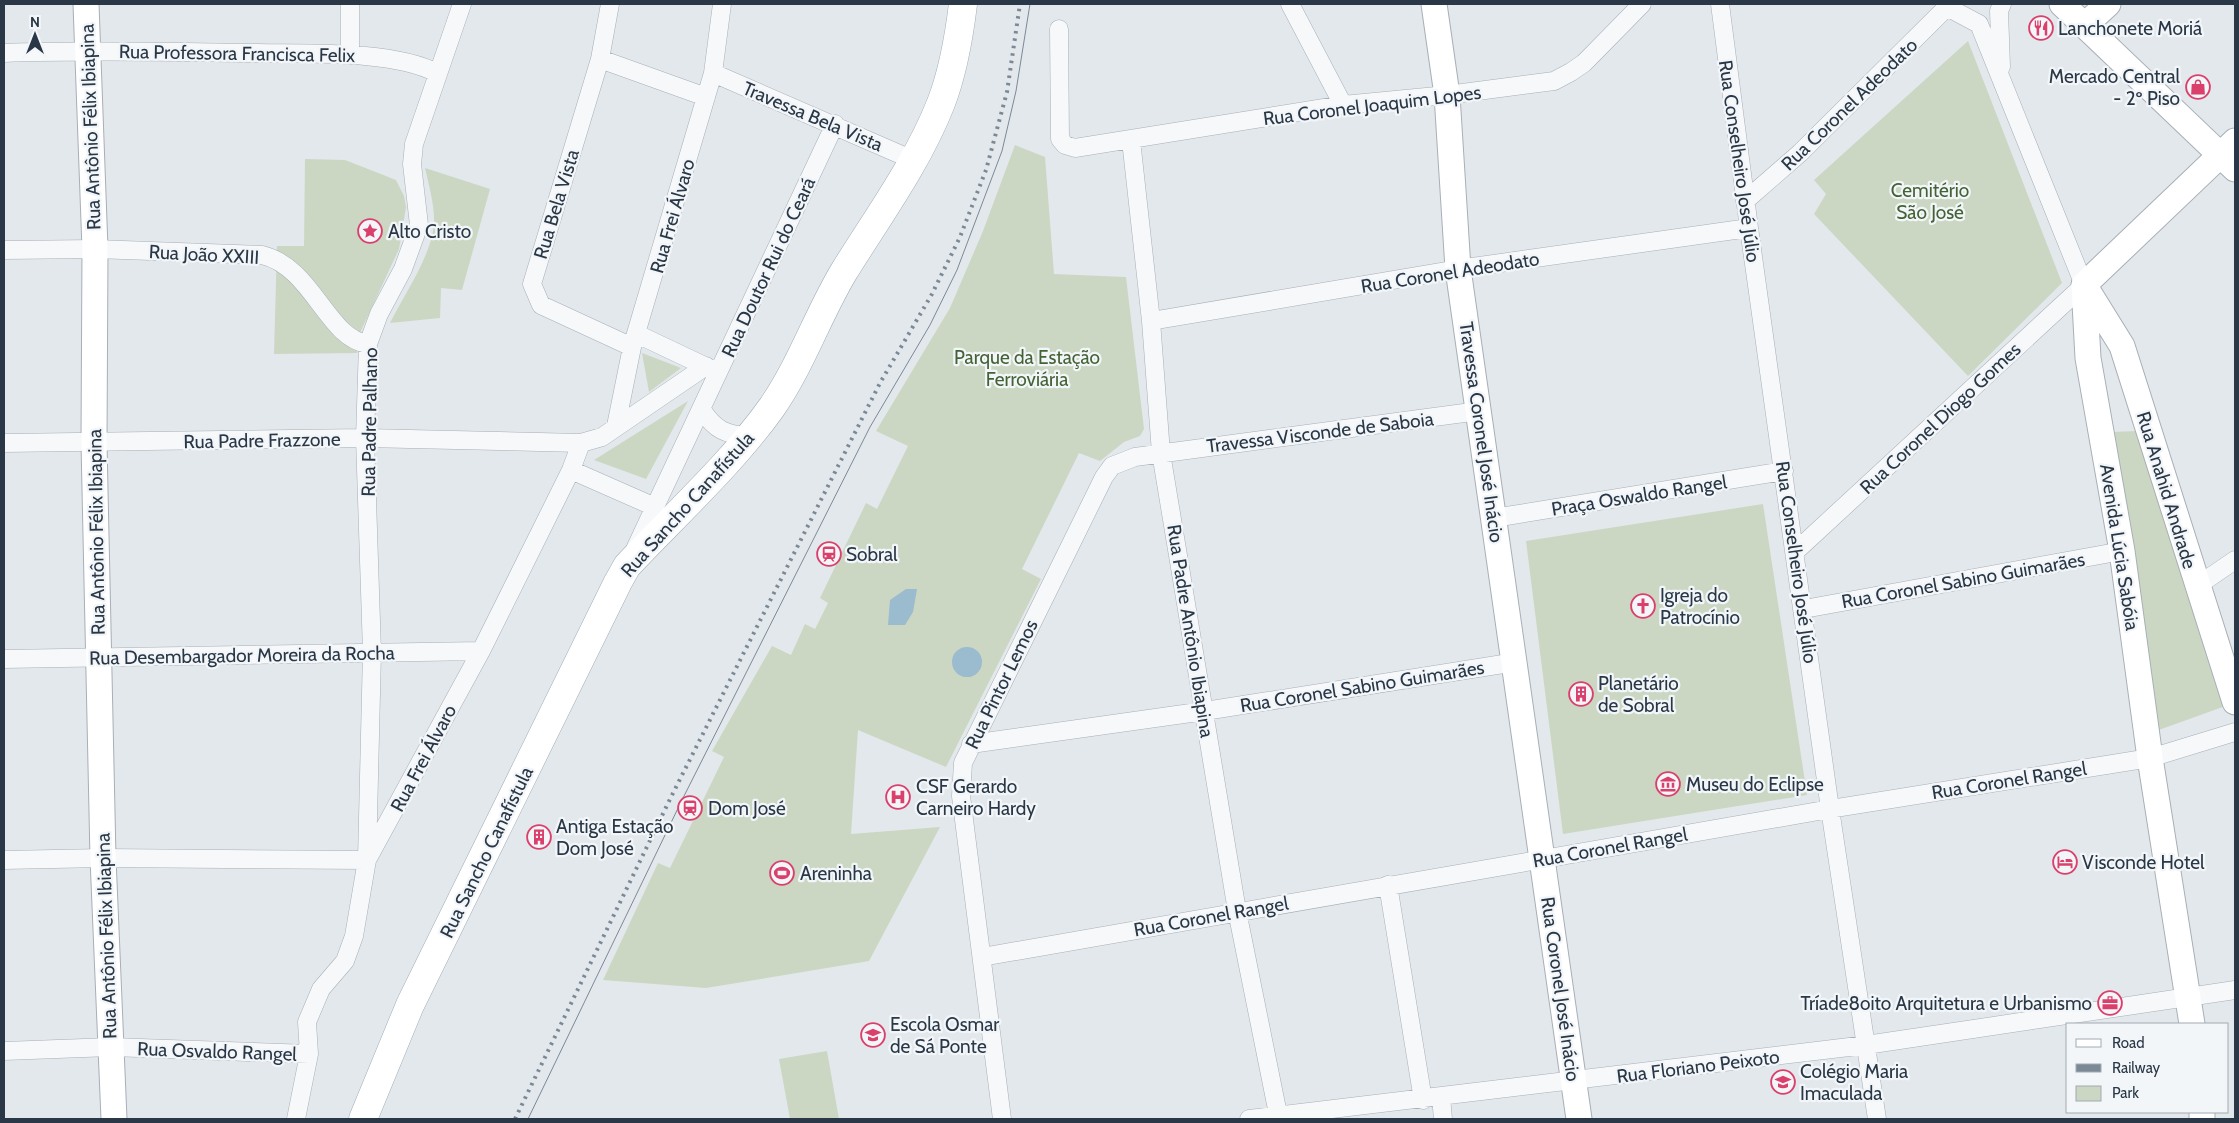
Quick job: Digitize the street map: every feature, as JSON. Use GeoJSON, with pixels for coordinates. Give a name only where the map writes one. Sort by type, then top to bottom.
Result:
{"type":"FeatureCollection","features":[{"type":"Feature","properties":{"kind":"main road","name":"Rua Sancho Canafístula"},"geometry":{"type":"LineString","coordinates":[[363,1119],[410,1005],[627,566],[749,436],[772,406],[790,378],[842,275],[913,160],[941,103],[953,63],[963,4]]}},
{"type":"Feature","properties":{"kind":"street","name":"Rua Antônio Félix Ibiapina"},"geometry":{"type":"LineString","coordinates":[[86,4],[95,249],[94,443],[103,858],[114,1119]]}},
{"type":"Feature","properties":{"kind":"street"},"geometry":{"type":"LineString","coordinates":[[350,4],[350,54]]}},
{"type":"Feature","properties":{"kind":"street","name":"Rua Padre Palhano"},"geometry":{"type":"LineString","coordinates":[[367,860],[372,652],[365,438],[368,344],[379,314],[403,269],[419,225],[412,157],[420,124],[462,4]]}},
{"type":"Feature","properties":{"kind":"street","name":"Rua Bela Vista"},"geometry":{"type":"LineString","coordinates":[[610,4],[600,59],[532,284],[541,305],[712,370]]}},
{"type":"Feature","properties":{"kind":"street","name":"Rua Frei Álvaro"},"geometry":{"type":"LineString","coordinates":[[616,426],[635,340],[713,73],[722,4]]}},
{"type":"Feature","properties":{"kind":"street"},"geometry":{"type":"LineString","coordinates":[[1290,4],[1343,106]]}},
{"type":"Feature","properties":{"kind":"street","name":"Travessa Coronel José Inácio"},"geometry":{"type":"LineString","coordinates":[[1434,4],[1447,95],[1458,269],[1516,662],[1542,859]]}},
{"type":"Feature","properties":{"kind":"street","name":"Rua Coronel Joaquim Lopes"},"geometry":{"type":"LineString","coordinates":[[1059,29],[1060,139],[1065,145],[1075,148],[1343,106],[1554,81],[1584,62],[1642,4]]}},
{"type":"Feature","properties":{"kind":"street","name":"Rua Conselheiro José Júlio"},"geometry":{"type":"LineString","coordinates":[[1720,4],[1745,202],[1796,551],[1830,809],[1877,1119]]}},
{"type":"Feature","properties":{"kind":"street","name":"Avenida Lúcia Sabóia"},"geometry":{"type":"LineString","coordinates":[[2002,4],[1999,11],[2002,82]]}},
{"type":"Feature","properties":{"kind":"street"},"geometry":{"type":"LineString","coordinates":[[2062,4],[2231,155],[2084,285]]}},
{"type":"Feature","properties":{"kind":"street"},"geometry":{"type":"LineString","coordinates":[[2085,25],[2108,4]]}},
{"type":"Feature","properties":{"kind":"street","name":"Rua Coronel Adeodato"},"geometry":{"type":"LineString","coordinates":[[1745,202],[1800,153],[1949,6]]}},
{"type":"Feature","properties":{"kind":"street","name":"Avenida Lúcia Sabóia"},"geometry":{"type":"LineString","coordinates":[[1949,6],[1979,24],[2084,285],[2088,358],[2122,551],[2150,758],[2192,1023]]}},
{"type":"Feature","properties":{"kind":"street","name":"Rua Professora Francisca Felix"},"geometry":{"type":"LineString","coordinates":[[4,52],[87,50],[350,54],[422,65],[437,73]]}},
{"type":"Feature","properties":{"kind":"street"},"geometry":{"type":"LineString","coordinates":[[600,59],[706,97]]}},
{"type":"Feature","properties":{"kind":"street","name":"Travessa Bela Vista"},"geometry":{"type":"LineString","coordinates":[[713,73],[835,124],[913,160]]}},
{"type":"Feature","properties":{"kind":"street","name":"Rua Doutor Rui do Ceará"},"geometry":{"type":"LineString","coordinates":[[627,566],[702,410],[712,370],[835,124]]}},
{"type":"Feature","properties":{"kind":"street","name":"Rua Padre Antônio Ibiapina"},"geometry":{"type":"LineString","coordinates":[[1131,140],[1151,321],[1162,453],[1237,911],[1279,1117]]}},
{"type":"Feature","properties":{"kind":"street","name":"Rua Coronel Adeodato"},"geometry":{"type":"LineString","coordinates":[[1151,321],[1458,269],[1749,228]]}},
{"type":"Feature","properties":{"kind":"street","name":"Rua João XXIII"},"geometry":{"type":"LineString","coordinates":[[4,250],[95,249],[262,255],[272,257],[305,283],[346,336],[368,344]]}},
{"type":"Feature","properties":{"kind":"street","name":"Rua Anahid Andrade"},"geometry":{"type":"LineString","coordinates":[[2084,285],[2122,346],[2235,702]]}},
{"type":"Feature","properties":{"kind":"street","name":"Rua Coronel Diogo Gomes"},"geometry":{"type":"LineString","coordinates":[[1796,551],[2084,285]]}},
{"type":"Feature","properties":{"kind":"street"},"geometry":{"type":"LineString","coordinates":[[2088,358],[2104,346],[2122,346]]}},
{"type":"Feature","properties":{"kind":"street"},"geometry":{"type":"LineString","coordinates":[[581,443],[602,437],[616,426],[712,370]]}},
{"type":"Feature","properties":{"kind":"street"},"geometry":{"type":"LineString","coordinates":[[702,410],[710,423],[719,431],[731,435],[749,436]]}},
{"type":"Feature","properties":{"kind":"street","name":"Travessa Visconde de Saboia"},"geometry":{"type":"LineString","coordinates":[[1162,453],[1479,411]]}},
{"type":"Feature","properties":{"kind":"street","name":"Rua Padre Frazzone"},"geometry":{"type":"LineString","coordinates":[[4,443],[365,438],[581,443]]}},
{"type":"Feature","properties":{"kind":"street","name":"Rua Frei Álvaro"},"geometry":{"type":"LineString","coordinates":[[296,1119],[310,1054],[308,1022],[321,989],[346,961],[354,936],[367,860],[480,651],[571,470],[581,443]]}},
{"type":"Feature","properties":{"kind":"street","name":"Rua Pintor Lemos"},"geometry":{"type":"LineString","coordinates":[[1002,1119],[961,796],[963,763],[970,744],[1104,477],[1112,466],[1122,461],[1162,453]]}},
{"type":"Feature","properties":{"kind":"street"},"geometry":{"type":"LineString","coordinates":[[571,470],[655,507]]}},
{"type":"Feature","properties":{"kind":"street","name":"Praça Oswaldo Rangel"},"geometry":{"type":"LineString","coordinates":[[1494,518],[1784,471]]}},
{"type":"Feature","properties":{"kind":"street","name":"Rua Coronel Sabino Guimarães"},"geometry":{"type":"LineString","coordinates":[[1804,609],[2122,551]]}},
{"type":"Feature","properties":{"kind":"street"},"geometry":{"type":"LineString","coordinates":[[2197,586],[2235,560]]}},
{"type":"Feature","properties":{"kind":"street","name":"Rua Desembargador Moreira da Rocha"},"geometry":{"type":"LineString","coordinates":[[4,659],[480,651]]}},
{"type":"Feature","properties":{"kind":"street","name":"Rua Coronel Sabino Guimarães"},"geometry":{"type":"LineString","coordinates":[[970,744],[1205,711],[1516,662]]}},
{"type":"Feature","properties":{"kind":"street","name":"Rua Coronel Rangel"},"geometry":{"type":"LineString","coordinates":[[982,957],[1830,809],[2150,758],[2235,732]]}},
{"type":"Feature","properties":{"kind":"street"},"geometry":{"type":"LineString","coordinates":[[4,860],[103,858],[367,860]]}},
{"type":"Feature","properties":{"kind":"street","name":"Rua Coronel José Inácio"},"geometry":{"type":"LineString","coordinates":[[1542,859],[1579,1119]]}},
{"type":"Feature","properties":{"kind":"street"},"geometry":{"type":"LineString","coordinates":[[1388,885],[1423,1100]]}},
{"type":"Feature","properties":{"kind":"street","name":"Rua Floriano Peixoto"},"geometry":{"type":"LineString","coordinates":[[1249,1119],[1423,1100],[1866,1045],[2235,990]]}},
{"type":"Feature","properties":{"kind":"street","name":"Rua Osvaldo Rangel"},"geometry":{"type":"LineString","coordinates":[[4,1051],[110,1047],[310,1054]]}},
{"type":"Feature","properties":{"kind":"street"},"geometry":{"type":"LineString","coordinates":[[1441,1097],[1442,1119]]}},
{"type":"Feature","properties":{"kind":"green space","name":"Cemitério São José"},"geometry":{"type":"Polygon","coordinates":[[[1968,41],[2062,283],[1968,376],[1814,214],[1826,194],[1814,180],[1968,41]]]}},
{"type":"Feature","properties":{"kind":"green space","name":"Parque da Estação Ferroviária"},"geometry":{"type":"Polygon","coordinates":[[[1015,145],[1045,157],[1054,274],[1126,277],[1144,429],[1140,436],[1124,442],[1100,461],[1079,453],[1022,569],[1041,579],[946,767],[858,730],[851,834],[940,827],[869,961],[706,988],[603,980],[658,863],[670,868],[724,757],[712,751],[772,646],[791,655],[805,624],[815,629],[828,603],[820,598],[866,503],[877,509],[908,446],[876,431],[950,308],[983,231],[1015,145]]]}},
{"type":"Feature","properties":{"kind":"green space"},"geometry":{"type":"Polygon","coordinates":[[[305,159],[345,160],[396,180],[404,196],[406,207],[399,249],[359,335],[357,353],[274,354],[277,246],[304,246],[305,159]]]}},
{"type":"Feature","properties":{"kind":"green space"},"geometry":{"type":"Polygon","coordinates":[[[425,168],[490,189],[462,290],[441,288],[440,318],[390,323],[416,275],[432,237],[434,211],[425,168]]]}},
{"type":"Feature","properties":{"kind":"green space"},"geometry":{"type":"Polygon","coordinates":[[[642,353],[681,368],[649,392],[642,353]]]}},
{"type":"Feature","properties":{"kind":"green space"},"geometry":{"type":"Polygon","coordinates":[[[688,401],[646,479],[594,460],[688,401]]]}},
{"type":"Feature","properties":{"kind":"green space"},"geometry":{"type":"Polygon","coordinates":[[[2136,431],[2231,704],[2156,731],[2113,432],[2136,431]]]}},
{"type":"Feature","properties":{"kind":"green space"},"geometry":{"type":"Polygon","coordinates":[[[1763,504],[1807,795],[1563,834],[1526,541],[1763,504]]]}},
{"type":"Feature","properties":{"kind":"green space"},"geometry":{"type":"Polygon","coordinates":[[[827,1051],[839,1119],[790,1119],[779,1059],[827,1051]]]}},
{"type":"Feature","properties":{"kind":"water"},"geometry":{"type":"Polygon","coordinates":[[[906,589],[917,589],[913,612],[905,625],[888,625],[890,600],[906,589]]]}},
{"type":"Feature","properties":{"kind":"water"},"geometry":{"type":"Polygon","coordinates":[[[967,647],[973,648],[981,656],[981,668],[973,676],[967,677],[961,676],[953,668],[952,662],[953,656],[961,648],[967,647]]]}},
{"type":"Feature","properties":{"kind":"tram line"},"geometry":{"type":"LineString","coordinates":[[528,1119],[681,802],[870,427],[930,325],[957,270],[1002,151],[1016,91],[1030,4]]}},
{"type":"Feature","properties":{"kind":"railway"},"geometry":{"type":"LineString","coordinates":[[515,1119],[671,797],[880,383],[932,294],[960,237],[986,170],[1007,92],[1020,4]]}},
{"type":"Feature","properties":{"kind":"place","name":"Lanchonete Moriá"},"geometry":{"type":"Point","coordinates":[2041,28]}},
{"type":"Feature","properties":{"kind":"place","name":"Mercado Central - 2º Piso"},"geometry":{"type":"Point","coordinates":[2198,87]}},
{"type":"Feature","properties":{"kind":"place","name":"Alto Cristo"},"geometry":{"type":"Point","coordinates":[370,231]}},
{"type":"Feature","properties":{"kind":"place","name":"Sobral"},"geometry":{"type":"Point","coordinates":[829,554]}},
{"type":"Feature","properties":{"kind":"place","name":"Igreja do Patrocínio"},"geometry":{"type":"Point","coordinates":[1643,606]}},
{"type":"Feature","properties":{"kind":"place","name":"Planetário de Sobral"},"geometry":{"type":"Point","coordinates":[1581,694]}},
{"type":"Feature","properties":{"kind":"place","name":"Museu do Eclipse"},"geometry":{"type":"Point","coordinates":[1668,784]}},
{"type":"Feature","properties":{"kind":"place","name":"CSF Gerardo Carneiro Hardy"},"geometry":{"type":"Point","coordinates":[898,797]}},
{"type":"Feature","properties":{"kind":"place","name":"Dom José"},"geometry":{"type":"Point","coordinates":[690,808]}},
{"type":"Feature","properties":{"kind":"place","name":"Antiga Estação Dom José"},"geometry":{"type":"Point","coordinates":[539,837]}},
{"type":"Feature","properties":{"kind":"place","name":"Visconde Hotel"},"geometry":{"type":"Point","coordinates":[2065,862]}},
{"type":"Feature","properties":{"kind":"place","name":"Areninha"},"geometry":{"type":"Point","coordinates":[782,873]}},
{"type":"Feature","properties":{"kind":"place","name":"Tríade8oito Arquitetura e Urbanismo"},"geometry":{"type":"Point","coordinates":[2110,1003]}},
{"type":"Feature","properties":{"kind":"place","name":"Escola Osmar de Sá Ponte"},"geometry":{"type":"Point","coordinates":[873,1035]}},
{"type":"Feature","properties":{"kind":"place","name":"Colégio Maria Imaculada"},"geometry":{"type":"Point","coordinates":[1783,1082]}}]}
